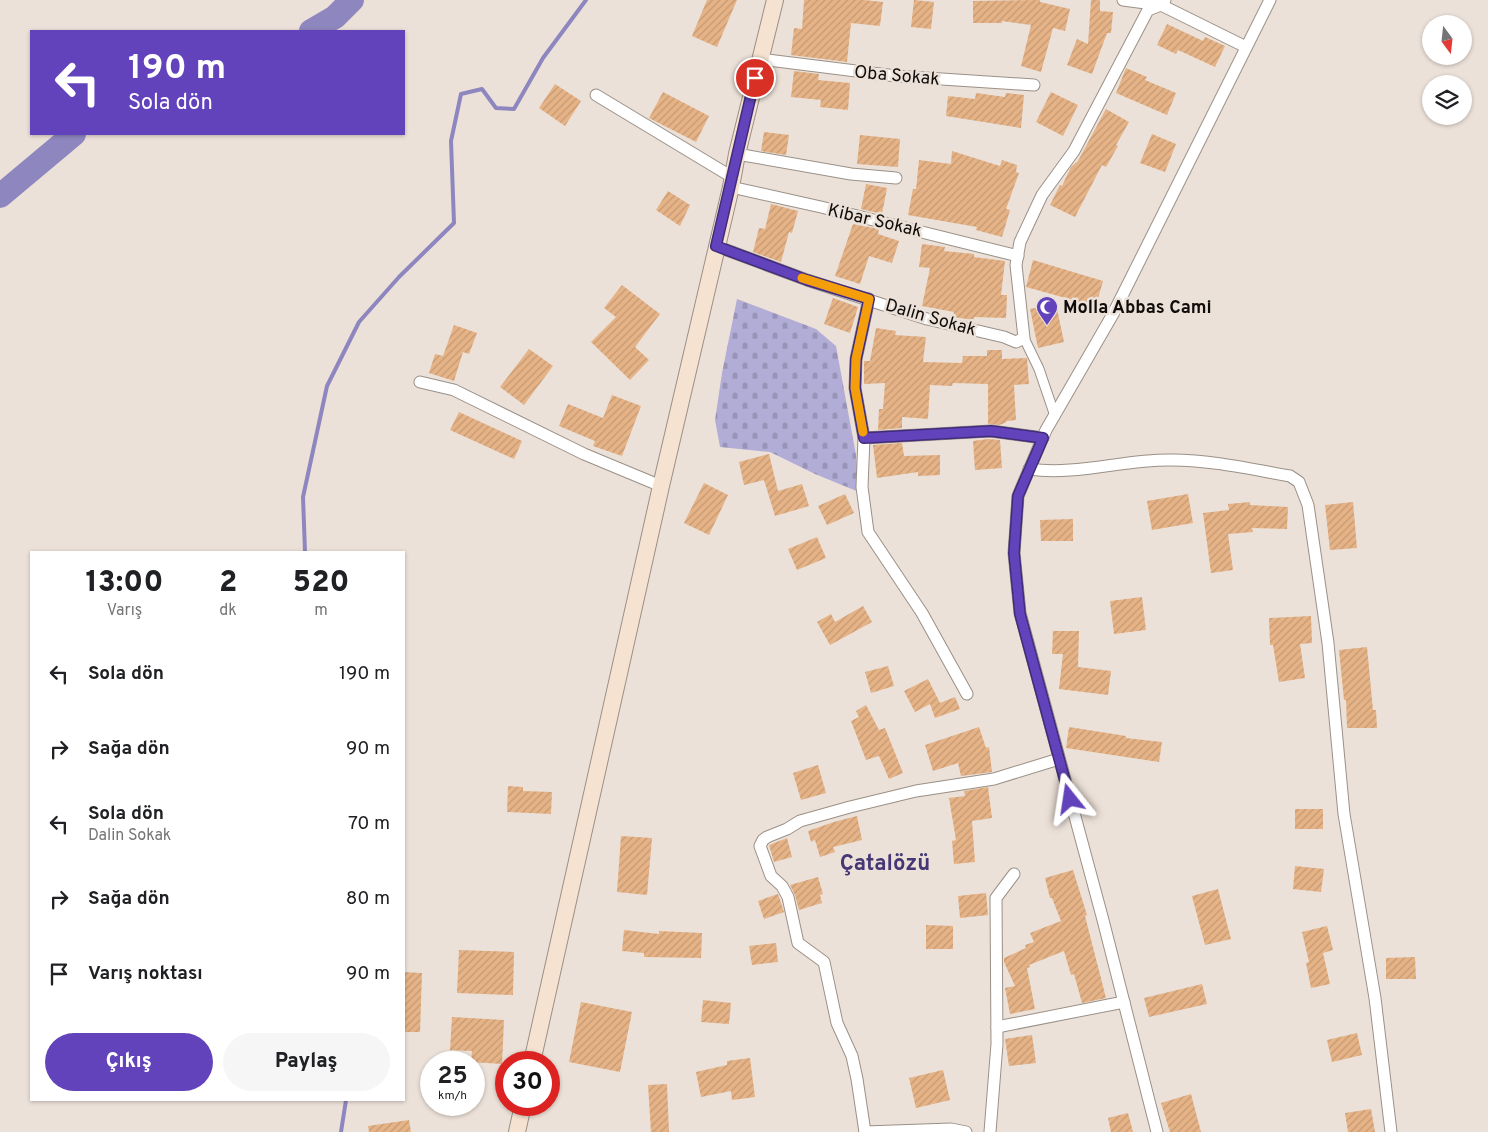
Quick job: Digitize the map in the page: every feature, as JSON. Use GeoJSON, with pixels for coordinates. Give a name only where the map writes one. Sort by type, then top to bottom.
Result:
{"type":"FeatureCollection","features":[{"type":"Feature","properties":{"kind":"main road"},"geometry":{"type":"LineString","coordinates":[[534,1051],[661,486],[774,0]]}},
{"type":"Feature","properties":{"kind":"main road"},"geometry":{"type":"LineString","coordinates":[[517,1132],[521,1116]]}},
{"type":"Feature","properties":{"kind":"street"},"geometry":{"type":"LineString","coordinates":[[1123,0],[1163,3],[1246,47]]}},
{"type":"Feature","properties":{"kind":"street"},"geometry":{"type":"LineString","coordinates":[[1156,1132],[1124,1002],[1020,614],[1014,553],[1018,496],[1054,416],[1113,314],[1270,0]]}},
{"type":"Feature","properties":{"kind":"street"},"geometry":{"type":"LineString","coordinates":[[1054,416],[1039,369],[1024,338],[1016,265],[1020,242],[1042,195],[1074,151],[1148,10],[1163,3]]}},
{"type":"Feature","properties":{"kind":"street","name":"Oba Sokak"},"geometry":{"type":"LineString","coordinates":[[760,59],[896,76],[1034,85]]}},
{"type":"Feature","properties":{"kind":"street","name":"Kibar Sokak"},"geometry":{"type":"LineString","coordinates":[[596,95],[732,182],[840,212],[1018,256]]}},
{"type":"Feature","properties":{"kind":"street"},"geometry":{"type":"LineString","coordinates":[[737,154],[851,174],[896,178]]}},
{"type":"Feature","properties":{"kind":"street","name":"Dalin Sokak"},"geometry":{"type":"LineString","coordinates":[[716,246],[807,280],[927,318],[1004,337],[1016,342],[1024,338]]}},
{"type":"Feature","properties":{"kind":"street"},"geometry":{"type":"LineString","coordinates":[[869,299],[856,359],[855,388],[864,438],[862,487],[868,532],[922,613],[967,694]]}},
{"type":"Feature","properties":{"kind":"street"},"geometry":{"type":"LineString","coordinates":[[420,382],[454,390],[584,454],[661,486]]}},
{"type":"Feature","properties":{"kind":"street"},"geometry":{"type":"LineString","coordinates":[[864,438],[991,431],[1043,438]]}},
{"type":"Feature","properties":{"kind":"street"},"geometry":{"type":"LineString","coordinates":[[1029,469],[1077,470],[1172,460],[1243,468],[1290,476],[1299,482],[1308,506],[1328,643],[1344,814],[1375,998],[1391,1132]]}},
{"type":"Feature","properties":{"kind":"street"},"geometry":{"type":"LineString","coordinates":[[966,1132],[951,1129],[865,1132],[852,1056],[837,1023],[824,962],[798,943],[788,897],[782,886],[771,876],[760,846],[767,837],[787,829],[800,821],[916,791],[994,779],[1059,759]]}},
{"type":"Feature","properties":{"kind":"street"},"geometry":{"type":"LineString","coordinates":[[990,1132],[997,1044],[996,898],[1014,874]]}},
{"type":"Feature","properties":{"kind":"street"},"geometry":{"type":"LineString","coordinates":[[997,1027],[1124,1002]]}},
{"type":"Feature","properties":{"kind":"green space"},"geometry":{"type":"Polygon","coordinates":[[[737,299],[816,329],[836,346],[856,455],[859,492],[815,474],[770,452],[720,447],[715,420],[722,373],[737,299]]]}},
{"type":"Feature","properties":{"kind":"building"},"geometry":{"type":"Polygon","coordinates":[[[707,0],[737,0],[717,47],[692,36],[707,0]]]}},
{"type":"Feature","properties":{"kind":"building"},"geometry":{"type":"Polygon","coordinates":[[[804,0],[864,0],[883,2],[880,26],[851,23],[847,62],[791,55],[794,28],[802,29],[804,0]]]}},
{"type":"Feature","properties":{"kind":"building"},"geometry":{"type":"Polygon","coordinates":[[[914,0],[934,2],[931,29],[911,27],[914,0]]]}},
{"type":"Feature","properties":{"kind":"building"},"geometry":{"type":"Polygon","coordinates":[[[1040,0],[1040,2],[1070,9],[1065,31],[1053,28],[1041,72],[1021,66],[1031,25],[1002,21],[1002,23],[973,23],[973,1],[1040,0]]]}},
{"type":"Feature","properties":{"kind":"building"},"geometry":{"type":"Polygon","coordinates":[[[1091,0],[1100,0],[1100,11],[1113,12],[1111,33],[1107,33],[1092,74],[1067,65],[1077,39],[1088,44],[1091,0]]]}},
{"type":"Feature","properties":{"kind":"building"},"geometry":{"type":"Polygon","coordinates":[[[1167,24],[1203,41],[1205,37],[1225,46],[1215,67],[1178,50],[1176,54],[1157,45],[1167,24]]]}},
{"type":"Feature","properties":{"kind":"building"},"geometry":{"type":"Polygon","coordinates":[[[1126,68],[1147,77],[1145,80],[1176,93],[1167,115],[1116,93],[1126,68]]]}},
{"type":"Feature","properties":{"kind":"building"},"geometry":{"type":"Polygon","coordinates":[[[794,71],[819,74],[818,80],[850,83],[848,110],[820,107],[821,100],[791,97],[794,71]]]}},
{"type":"Feature","properties":{"kind":"building"},"geometry":{"type":"Polygon","coordinates":[[[555,84],[581,101],[565,126],[539,108],[555,84]]]}},
{"type":"Feature","properties":{"kind":"building"},"geometry":{"type":"Polygon","coordinates":[[[663,92],[709,116],[696,142],[649,118],[663,92]]]}},
{"type":"Feature","properties":{"kind":"building"},"geometry":{"type":"Polygon","coordinates":[[[1051,92],[1078,105],[1063,136],[1036,122],[1051,92]]]}},
{"type":"Feature","properties":{"kind":"building"},"geometry":{"type":"Polygon","coordinates":[[[976,93],[1005,97],[1006,93],[1024,95],[1021,128],[946,116],[948,96],[975,99],[976,93]]]}},
{"type":"Feature","properties":{"kind":"building"},"geometry":{"type":"Polygon","coordinates":[[[1106,109],[1129,122],[1116,145],[1118,146],[1106,167],[1102,165],[1075,217],[1050,205],[1071,167],[1078,161],[1106,109]]]}},
{"type":"Feature","properties":{"kind":"building"},"geometry":{"type":"Polygon","coordinates":[[[764,132],[789,135],[786,155],[761,151],[764,132]]]}},
{"type":"Feature","properties":{"kind":"building"},"geometry":{"type":"Polygon","coordinates":[[[1152,134],[1176,144],[1165,172],[1140,163],[1152,134]]]}},
{"type":"Feature","properties":{"kind":"building"},"geometry":{"type":"Polygon","coordinates":[[[860,135],[900,139],[898,167],[857,164],[860,135]]]}},
{"type":"Feature","properties":{"kind":"building"},"geometry":{"type":"Polygon","coordinates":[[[952,151],[1000,166],[1002,160],[1017,165],[1016,172],[1019,173],[1006,209],[1010,210],[1002,237],[976,230],[977,227],[908,215],[913,189],[916,189],[919,160],[951,164],[952,151]]]}},
{"type":"Feature","properties":{"kind":"building"},"geometry":{"type":"Polygon","coordinates":[[[866,184],[887,188],[882,214],[861,209],[866,184]]]}},
{"type":"Feature","properties":{"kind":"building"},"geometry":{"type":"Polygon","coordinates":[[[668,191],[690,205],[680,226],[656,210],[668,191]]]}},
{"type":"Feature","properties":{"kind":"building"},"geometry":{"type":"Polygon","coordinates":[[[771,204],[798,211],[792,233],[789,232],[781,262],[753,252],[759,228],[765,229],[771,204]]]}},
{"type":"Feature","properties":{"kind":"building"},"geometry":{"type":"Polygon","coordinates":[[[853,224],[879,229],[878,234],[899,241],[892,263],[869,256],[860,284],[835,276],[853,224]]]}},
{"type":"Feature","properties":{"kind":"building"},"geometry":{"type":"Polygon","coordinates":[[[922,244],[945,247],[944,251],[974,254],[974,257],[1005,261],[1001,295],[1007,295],[1006,318],[974,317],[974,320],[953,317],[954,312],[922,306],[930,268],[919,267],[922,244]]]}},
{"type":"Feature","properties":{"kind":"building"},"geometry":{"type":"Polygon","coordinates":[[[1033,260],[1103,281],[1095,309],[1069,301],[1073,300],[1026,287],[1033,260]]]}},
{"type":"Feature","properties":{"kind":"building"},"geometry":{"type":"Polygon","coordinates":[[[622,285],[660,314],[635,347],[649,360],[630,380],[591,342],[616,317],[604,308],[622,285]]]}},
{"type":"Feature","properties":{"kind":"building"},"geometry":{"type":"Polygon","coordinates":[[[833,298],[858,307],[850,333],[824,324],[833,298]]]}},
{"type":"Feature","properties":{"kind":"building","name":"Molla Abbas Cami"},"geometry":{"type":"Polygon","coordinates":[[[1056,304],[1064,342],[1038,348],[1030,309],[1056,304]]]}},
{"type":"Feature","properties":{"kind":"building"},"geometry":{"type":"Polygon","coordinates":[[[454,325],[477,333],[469,354],[463,352],[454,381],[429,373],[435,354],[443,356],[454,325]]]}},
{"type":"Feature","properties":{"kind":"building"},"geometry":{"type":"Polygon","coordinates":[[[876,328],[896,331],[895,335],[926,337],[923,362],[962,363],[963,356],[987,356],[987,350],[1002,350],[1002,359],[1027,358],[1029,384],[1014,385],[1016,420],[1007,421],[999,425],[988,424],[988,384],[953,383],[952,386],[930,385],[928,419],[902,417],[902,428],[878,430],[879,409],[883,409],[885,383],[864,384],[864,361],[870,361],[876,328]]]}},
{"type":"Feature","properties":{"kind":"building"},"geometry":{"type":"Polygon","coordinates":[[[529,349],[553,366],[524,405],[500,387],[529,349]]]}},
{"type":"Feature","properties":{"kind":"building"},"geometry":{"type":"Polygon","coordinates":[[[612,395],[641,406],[622,456],[593,446],[595,441],[559,426],[568,404],[603,418],[612,395]]]}},
{"type":"Feature","properties":{"kind":"building"},"geometry":{"type":"Polygon","coordinates":[[[459,412],[522,441],[514,459],[450,430],[459,412]]]}},
{"type":"Feature","properties":{"kind":"building"},"geometry":{"type":"Polygon","coordinates":[[[1000,440],[1002,468],[975,470],[973,441],[1000,440]]]}},
{"type":"Feature","properties":{"kind":"building"},"geometry":{"type":"Polygon","coordinates":[[[902,443],[904,456],[940,455],[940,475],[918,476],[918,472],[877,478],[873,445],[902,443]]]}},
{"type":"Feature","properties":{"kind":"building"},"geometry":{"type":"Polygon","coordinates":[[[769,454],[778,491],[802,484],[809,506],[775,516],[764,480],[744,485],[739,462],[769,454]]]}},
{"type":"Feature","properties":{"kind":"building"},"geometry":{"type":"Polygon","coordinates":[[[704,483],[728,495],[709,535],[684,523],[704,483]]]}},
{"type":"Feature","properties":{"kind":"building"},"geometry":{"type":"Polygon","coordinates":[[[845,494],[854,513],[827,525],[818,506],[845,494]]]}},
{"type":"Feature","properties":{"kind":"building"},"geometry":{"type":"Polygon","coordinates":[[[1188,494],[1193,523],[1152,530],[1147,501],[1188,494]]]}},
{"type":"Feature","properties":{"kind":"building"},"geometry":{"type":"Polygon","coordinates":[[[1250,502],[1250,505],[1288,507],[1287,529],[1252,528],[1253,532],[1228,534],[1233,570],[1211,573],[1203,513],[1229,510],[1228,504],[1250,502]]]}},
{"type":"Feature","properties":{"kind":"building"},"geometry":{"type":"Polygon","coordinates":[[[1353,502],[1357,548],[1330,550],[1325,505],[1353,502]]]}},
{"type":"Feature","properties":{"kind":"building"},"geometry":{"type":"Polygon","coordinates":[[[1073,519],[1073,541],[1041,541],[1040,520],[1073,519]]]}},
{"type":"Feature","properties":{"kind":"building"},"geometry":{"type":"Polygon","coordinates":[[[817,537],[826,558],[797,570],[788,549],[817,537]]]}},
{"type":"Feature","properties":{"kind":"building"},"geometry":{"type":"Polygon","coordinates":[[[1142,597],[1146,630],[1114,634],[1110,601],[1142,597]]]}},
{"type":"Feature","properties":{"kind":"building"},"geometry":{"type":"Polygon","coordinates":[[[863,606],[872,622],[830,645],[817,622],[831,614],[835,622],[863,606]]]}},
{"type":"Feature","properties":{"kind":"building"},"geometry":{"type":"Polygon","coordinates":[[[1311,616],[1312,643],[1300,644],[1305,678],[1279,682],[1273,645],[1270,645],[1269,618],[1311,616]]]}},
{"type":"Feature","properties":{"kind":"building"},"geometry":{"type":"Polygon","coordinates":[[[1053,631],[1079,631],[1078,667],[1111,671],[1108,695],[1059,689],[1063,654],[1052,654],[1053,631]]]}},
{"type":"Feature","properties":{"kind":"building"},"geometry":{"type":"Polygon","coordinates":[[[1367,647],[1373,710],[1376,710],[1377,728],[1347,728],[1346,700],[1344,700],[1339,650],[1367,647]]]}},
{"type":"Feature","properties":{"kind":"building"},"geometry":{"type":"Polygon","coordinates":[[[888,666],[894,686],[871,693],[865,672],[888,666]]]}},
{"type":"Feature","properties":{"kind":"building"},"geometry":{"type":"Polygon","coordinates":[[[928,679],[940,703],[955,697],[960,709],[935,718],[930,704],[915,712],[904,691],[928,679]]]}},
{"type":"Feature","properties":{"kind":"building"},"geometry":{"type":"Polygon","coordinates":[[[866,705],[879,730],[885,728],[903,773],[889,779],[879,756],[866,760],[851,721],[859,717],[856,711],[866,705]]]}},
{"type":"Feature","properties":{"kind":"building"},"geometry":{"type":"Polygon","coordinates":[[[979,727],[986,748],[989,747],[992,772],[961,776],[958,763],[933,771],[925,745],[979,727]]]}},
{"type":"Feature","properties":{"kind":"building"},"geometry":{"type":"Polygon","coordinates":[[[1069,727],[1126,736],[1126,738],[1162,742],[1159,762],[1066,748],[1069,727]]]}},
{"type":"Feature","properties":{"kind":"building"},"geometry":{"type":"Polygon","coordinates":[[[818,765],[826,793],[801,800],[793,773],[818,765]]]}},
{"type":"Feature","properties":{"kind":"building"},"geometry":{"type":"Polygon","coordinates":[[[508,786],[523,787],[523,791],[552,792],[551,814],[507,812],[508,786]]]}},
{"type":"Feature","properties":{"kind":"building"},"geometry":{"type":"Polygon","coordinates":[[[988,787],[992,818],[972,821],[975,862],[954,864],[952,841],[956,840],[949,798],[965,796],[964,791],[988,787]]]}},
{"type":"Feature","properties":{"kind":"building"},"geometry":{"type":"Polygon","coordinates":[[[1295,809],[1323,809],[1323,829],[1295,829],[1295,809]]]}},
{"type":"Feature","properties":{"kind":"building"},"geometry":{"type":"Polygon","coordinates":[[[857,816],[862,840],[833,847],[835,852],[820,857],[815,840],[811,842],[808,831],[857,816]]]}},
{"type":"Feature","properties":{"kind":"building"},"geometry":{"type":"Polygon","coordinates":[[[621,836],[652,838],[647,895],[617,892],[621,836]]]}},
{"type":"Feature","properties":{"kind":"building"},"geometry":{"type":"Polygon","coordinates":[[[787,838],[792,857],[774,862],[769,845],[787,838]]]}},
{"type":"Feature","properties":{"kind":"building"},"geometry":{"type":"Polygon","coordinates":[[[1295,866],[1324,869],[1321,892],[1293,889],[1295,866]]]}},
{"type":"Feature","properties":{"kind":"building"},"geometry":{"type":"Polygon","coordinates":[[[1073,870],[1087,915],[1085,916],[1106,998],[1082,1003],[1074,974],[1071,975],[1064,951],[1029,965],[1030,967],[1027,968],[1035,1009],[1010,1014],[1005,988],[1015,986],[1004,958],[1026,948],[1025,945],[1034,942],[1030,933],[1061,921],[1052,898],[1050,898],[1045,878],[1073,870]]]}},
{"type":"Feature","properties":{"kind":"building"},"geometry":{"type":"Polygon","coordinates":[[[818,877],[823,894],[820,895],[822,903],[799,910],[790,885],[818,877]]]}},
{"type":"Feature","properties":{"kind":"building"},"geometry":{"type":"Polygon","coordinates":[[[1218,889],[1231,939],[1205,945],[1192,896],[1218,889]]]}},
{"type":"Feature","properties":{"kind":"building"},"geometry":{"type":"Polygon","coordinates":[[[986,893],[988,915],[960,918],[958,896],[986,893]]]}},
{"type":"Feature","properties":{"kind":"building"},"geometry":{"type":"Polygon","coordinates":[[[778,894],[784,912],[764,919],[758,901],[778,894]]]}},
{"type":"Feature","properties":{"kind":"building"},"geometry":{"type":"Polygon","coordinates":[[[926,925],[953,926],[953,949],[926,949],[926,925]]]}},
{"type":"Feature","properties":{"kind":"building"},"geometry":{"type":"Polygon","coordinates":[[[1327,926],[1333,950],[1323,953],[1330,984],[1311,988],[1306,963],[1309,962],[1302,932],[1327,926]]]}},
{"type":"Feature","properties":{"kind":"building"},"geometry":{"type":"Polygon","coordinates":[[[624,930],[659,934],[659,931],[702,933],[701,958],[644,957],[644,953],[622,951],[624,930]]]}},
{"type":"Feature","properties":{"kind":"building"},"geometry":{"type":"Polygon","coordinates":[[[776,943],[778,962],[752,965],[749,946],[776,943]]]}},
{"type":"Feature","properties":{"kind":"building"},"geometry":{"type":"Polygon","coordinates":[[[459,950],[514,952],[513,995],[457,993],[459,950]]]}},
{"type":"Feature","properties":{"kind":"building"},"geometry":{"type":"Polygon","coordinates":[[[1415,957],[1416,979],[1386,979],[1386,958],[1415,957]]]}},
{"type":"Feature","properties":{"kind":"building"},"geometry":{"type":"Polygon","coordinates":[[[405,972],[422,973],[420,1032],[405,1032],[405,972]]]}},
{"type":"Feature","properties":{"kind":"building"},"geometry":{"type":"Polygon","coordinates":[[[1202,984],[1207,1004],[1149,1017],[1144,998],[1202,984]]]}},
{"type":"Feature","properties":{"kind":"building"},"geometry":{"type":"Polygon","coordinates":[[[703,1000],[731,1003],[729,1024],[701,1022],[703,1000]]]}},
{"type":"Feature","properties":{"kind":"building"},"geometry":{"type":"Polygon","coordinates":[[[581,1002],[632,1012],[620,1072],[569,1062],[581,1002]]]}},
{"type":"Feature","properties":{"kind":"building"},"geometry":{"type":"Polygon","coordinates":[[[452,1017],[504,1020],[503,1051],[495,1051],[495,1064],[485,1063],[485,1051],[450,1050],[452,1017]]]}},
{"type":"Feature","properties":{"kind":"building"},"geometry":{"type":"Polygon","coordinates":[[[1357,1033],[1362,1055],[1332,1062],[1327,1040],[1357,1033]]]}},
{"type":"Feature","properties":{"kind":"building"},"geometry":{"type":"Polygon","coordinates":[[[1032,1035],[1036,1063],[1009,1066],[1005,1039],[1032,1035]]]}},
{"type":"Feature","properties":{"kind":"building"},"geometry":{"type":"Polygon","coordinates":[[[750,1058],[755,1097],[732,1100],[731,1091],[701,1097],[696,1072],[727,1065],[727,1061],[750,1058]]]}},
{"type":"Feature","properties":{"kind":"building"},"geometry":{"type":"Polygon","coordinates":[[[943,1070],[950,1100],[916,1108],[909,1078],[943,1070]]]}},
{"type":"Feature","properties":{"kind":"building"},"geometry":{"type":"Polygon","coordinates":[[[667,1084],[669,1132],[651,1132],[648,1085],[667,1084]]]}},
{"type":"Feature","properties":{"kind":"building"},"geometry":{"type":"Polygon","coordinates":[[[1191,1094],[1201,1132],[1170,1132],[1161,1103],[1191,1094]]]}},
{"type":"Feature","properties":{"kind":"building"},"geometry":{"type":"Polygon","coordinates":[[[1371,1109],[1375,1132],[1348,1132],[1345,1113],[1371,1109]]]}},
{"type":"Feature","properties":{"kind":"building"},"geometry":{"type":"Polygon","coordinates":[[[1128,1113],[1133,1132],[1111,1132],[1108,1118],[1128,1113]]]}},
{"type":"Feature","properties":{"kind":"building"},"geometry":{"type":"Polygon","coordinates":[[[409,1120],[411,1132],[369,1132],[368,1126],[409,1120]]]}},
{"type":"Feature","properties":{"kind":"waterway"},"geometry":{"type":"LineString","coordinates":[[313,30],[335,17],[352,0]]}},
{"type":"Feature","properties":{"kind":"waterway"},"geometry":{"type":"LineString","coordinates":[[305,551],[303,497],[327,386],[359,322],[399,277],[454,223],[451,141],[461,94],[482,89],[496,108],[514,109],[543,58],[586,0]]}},
{"type":"Feature","properties":{"kind":"waterway"},"geometry":{"type":"LineString","coordinates":[[0,196],[73,135]]}},
{"type":"Feature","properties":{"kind":"waterway"},"geometry":{"type":"LineString","coordinates":[[341,1132],[346,1101]]}},
{"type":"Feature","properties":{"kind":"slow traffic"},"geometry":{"type":"LineString","coordinates":[[802,278],[869,299],[856,359],[855,388],[863,432]]}},
{"type":"Feature","properties":{"kind":"place","name":"Molla Abbas Cami"},"geometry":{"type":"Point","coordinates":[1047,326]}},
{"type":"Feature","properties":{"kind":"district","name":"Çatalözü"},"geometry":{"type":"Point","coordinates":[885,862]}},
{"type":"Feature","properties":{"kind":"route"},"geometry":{"type":"LineString","coordinates":[[755,78],[716,246],[807,280],[869,299],[856,359],[855,388],[864,438],[991,431],[1043,438],[1018,496],[1014,553],[1020,614],[1070,799]]}}]}
